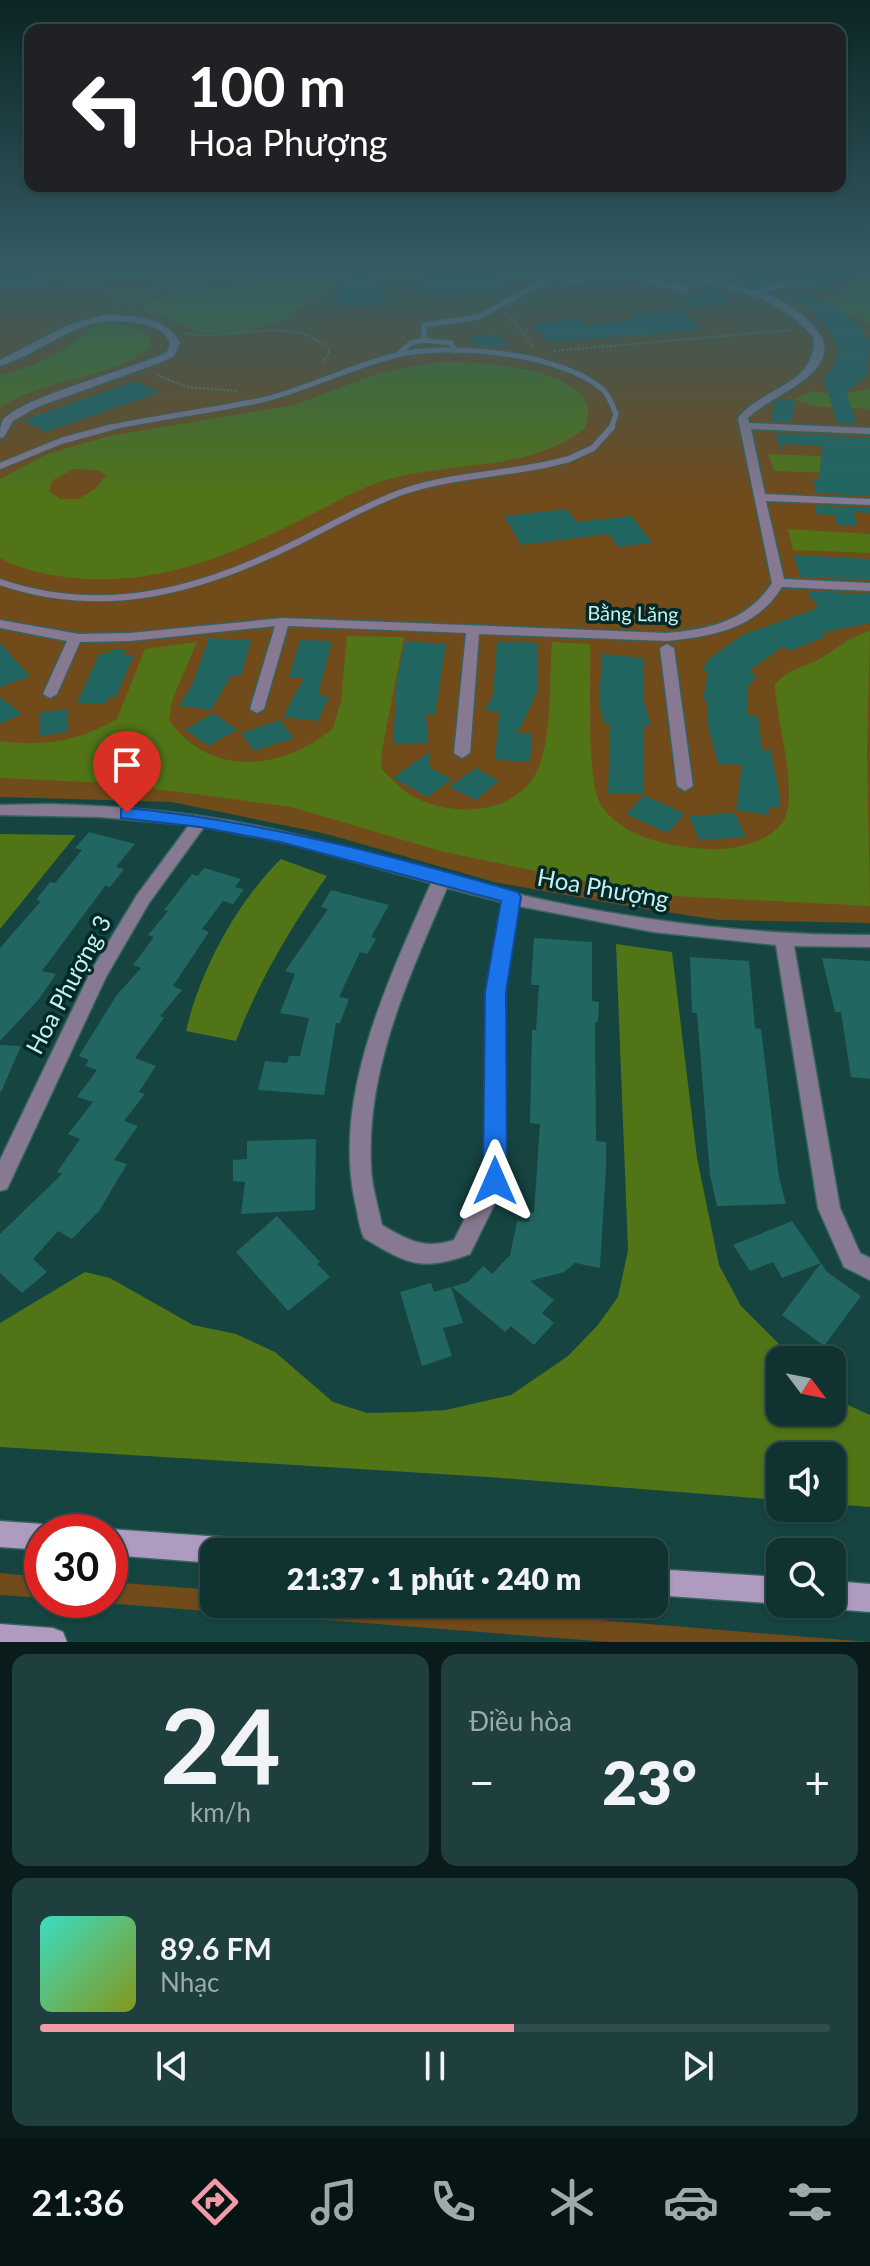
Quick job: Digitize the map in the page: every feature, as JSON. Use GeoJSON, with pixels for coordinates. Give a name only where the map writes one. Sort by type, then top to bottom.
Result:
{"type":"FeatureCollection","features":[{"type":"Feature","properties":{"kind":"main road"},"geometry":{"type":"LineString","coordinates":[[0,1534],[24,1536]]}},
{"type":"Feature","properties":{"kind":"main road"},"geometry":{"type":"LineString","coordinates":[[128,1543],[200,1548]]}},
{"type":"Feature","properties":{"kind":"main road"},"geometry":{"type":"LineString","coordinates":[[668,1583],[766,1590]]}},
{"type":"Feature","properties":{"kind":"main road"},"geometry":{"type":"LineString","coordinates":[[846,1596],[870,1598]]}},
{"type":"Feature","properties":{"kind":"main road"},"geometry":{"type":"LineString","coordinates":[[0,1638],[53,1642]]}},
{"type":"Feature","properties":{"kind":"street"},"geometry":{"type":"LineString","coordinates":[[0,363],[41,348]]}},
{"type":"Feature","properties":{"kind":"street"},"geometry":{"type":"LineString","coordinates":[[0,435],[17,412],[159,360],[171,354],[173,348]]}},
{"type":"Feature","properties":{"kind":"street"},"geometry":{"type":"LineString","coordinates":[[820,348],[821,352],[806,376],[753,407],[743,418],[743,426],[778,583],[870,587]]}},
{"type":"Feature","properties":{"kind":"street"},"geometry":{"type":"LineString","coordinates":[[743,426],[870,431]]}},
{"type":"Feature","properties":{"kind":"street"},"geometry":{"type":"LineString","coordinates":[[761,497],[870,502]]}},
{"type":"Feature","properties":{"kind":"street","name":"Bằng Lăng"},"geometry":{"type":"LineString","coordinates":[[0,624],[75,638],[167,634],[237,624],[283,622],[652,636],[671,642],[727,628],[754,614],[771,598],[778,583]]}},
{"type":"Feature","properties":{"kind":"street"},"geometry":{"type":"LineString","coordinates":[[257,709],[283,622]]}},
{"type":"Feature","properties":{"kind":"street"},"geometry":{"type":"LineString","coordinates":[[462,753],[473,628]]}},
{"type":"Feature","properties":{"kind":"street"},"geometry":{"type":"LineString","coordinates":[[50,694],[75,638]]}},
{"type":"Feature","properties":{"kind":"street"},"geometry":{"type":"LineString","coordinates":[[671,642],[685,786]]}},
{"type":"Feature","properties":{"kind":"street","name":"Hoa Phượng"},"geometry":{"type":"LineString","coordinates":[[0,810],[85,809],[200,821],[332,849],[441,881],[511,897],[648,923],[784,941],[870,941]]}},
{"type":"Feature","properties":{"kind":"street","name":"Hoa Phượng 3"},"geometry":{"type":"LineString","coordinates":[[0,1182],[97,976],[143,899],[200,821]]}},
{"type":"Feature","properties":{"kind":"street"},"geometry":{"type":"LineString","coordinates":[[441,881],[390,1000],[368,1069],[359,1160],[372,1231],[399,1247],[434,1259],[462,1247],[495,1181],[495,992],[511,897]]}},
{"type":"Feature","properties":{"kind":"street"},"geometry":{"type":"LineString","coordinates":[[784,941],[829,1208],[852,1260],[870,1270]]}},
{"type":"Feature","properties":{"kind":"lane"},"geometry":{"type":"LineString","coordinates":[[397,354],[405,348]]}},
{"type":"Feature","properties":{"kind":"lane"},"geometry":{"type":"LineString","coordinates":[[0,466],[59,440],[159,415],[276,397],[397,354],[455,351],[522,359],[578,375],[601,389],[616,414],[611,433],[593,448],[534,470],[403,491],[275,551],[160,594],[126,599],[49,597],[0,582]]}},
{"type":"Feature","properties":{"kind":"path"},"geometry":{"type":"LineString","coordinates":[[313,372],[326,362],[330,350],[328,348]]}},
{"type":"Feature","properties":{"kind":"path"},"geometry":{"type":"LineString","coordinates":[[542,348],[554,351],[592,348]]}},
{"type":"Feature","properties":{"kind":"path"},"geometry":{"type":"LineString","coordinates":[[148,372],[187,387],[241,391]]}},
{"type":"Feature","properties":{"kind":"shaded area"},"geometry":{"type":"Polygon","coordinates":[[[0,348],[870,348],[870,923],[719,920],[633,907],[494,882],[327,834],[172,802],[0,797],[0,348]]]}},
{"type":"Feature","properties":{"kind":"shaded area"},"geometry":{"type":"Polygon","coordinates":[[[66,348],[151,348],[116,367],[37,390],[0,408],[0,375],[31,366],[66,348]]]}},
{"type":"Feature","properties":{"kind":"shaded area"},"geometry":{"type":"Polygon","coordinates":[[[440,362],[523,369],[566,383],[581,395],[588,416],[585,428],[540,452],[376,483],[256,541],[175,570],[118,579],[78,578],[32,571],[0,558],[0,479],[47,454],[109,436],[294,405],[379,373],[440,362]],[[73,469],[53,480],[49,491],[60,499],[78,499],[96,488],[106,475],[97,470],[73,469]]]}},
{"type":"Feature","properties":{"kind":"shaded area"},"geometry":{"type":"Polygon","coordinates":[[[870,389],[870,409],[821,407],[794,400],[811,391],[835,395],[870,389]]]}},
{"type":"Feature","properties":{"kind":"shaded area"},"geometry":{"type":"Polygon","coordinates":[[[768,454],[870,458],[870,474],[774,471],[768,454]]]}},
{"type":"Feature","properties":{"kind":"shaded area"},"geometry":{"type":"Polygon","coordinates":[[[788,529],[870,534],[870,553],[793,550],[788,529]]]}},
{"type":"Feature","properties":{"kind":"shaded area"},"geometry":{"type":"Polygon","coordinates":[[[870,631],[867,752],[870,906],[653,895],[444,852],[291,807],[110,783],[0,778],[0,741],[31,743],[60,740],[89,733],[117,719],[145,649],[197,642],[173,698],[169,720],[185,739],[204,752],[247,762],[270,760],[292,753],[333,728],[341,700],[347,636],[404,637],[381,769],[405,791],[424,802],[459,809],[494,806],[524,789],[541,762],[549,710],[552,642],[590,644],[591,750],[600,803],[621,825],[648,839],[695,848],[738,847],[768,836],[782,823],[787,811],[788,776],[775,684],[788,673],[870,631]]]}},
{"type":"Feature","properties":{"kind":"shaded area"},"geometry":{"type":"Polygon","coordinates":[[[0,834],[76,835],[0,929],[0,834]]]}},
{"type":"Feature","properties":{"kind":"shaded area"},"geometry":{"type":"Polygon","coordinates":[[[281,859],[327,876],[276,956],[236,1041],[186,1031],[200,985],[222,939],[249,896],[281,859]]]}},
{"type":"Feature","properties":{"kind":"shaded area"},"geometry":{"type":"Polygon","coordinates":[[[616,944],[672,952],[697,1158],[719,1265],[741,1306],[781,1346],[766,1346],[766,1426],[846,1426],[846,1404],[870,1415],[870,1507],[846,1505],[846,1442],[766,1442],[766,1499],[488,1477],[0,1447],[0,1323],[85,1272],[110,1278],[193,1325],[236,1334],[275,1352],[333,1402],[367,1413],[411,1412],[446,1410],[511,1395],[568,1356],[597,1326],[618,1297],[628,1250],[616,944]]]}},
{"type":"Feature","properties":{"kind":"shaded area"},"geometry":{"type":"Polygon","coordinates":[[[0,1573],[24,1575],[24,1597],[0,1595],[0,1573]]]}},
{"type":"Feature","properties":{"kind":"shaded area"},"geometry":{"type":"Polygon","coordinates":[[[128,1583],[200,1589],[200,1610],[128,1605],[128,1583]]]}},
{"type":"Feature","properties":{"kind":"shaded area"},"geometry":{"type":"Polygon","coordinates":[[[299,1618],[574,1618],[870,1642],[610,1642],[299,1618]]]}},
{"type":"Feature","properties":{"kind":"building"},"geometry":{"type":"Polygon","coordinates":[[[836,348],[870,348],[867,376],[846,392],[857,424],[838,424],[823,379],[835,364],[836,348]]]}},
{"type":"Feature","properties":{"kind":"building"},"geometry":{"type":"Polygon","coordinates":[[[136,381],[160,392],[46,432],[23,420],[136,381]]]}},
{"type":"Feature","properties":{"kind":"building"},"geometry":{"type":"Polygon","coordinates":[[[780,399],[796,401],[791,422],[771,421],[774,403],[780,399]]]}},
{"type":"Feature","properties":{"kind":"building"},"geometry":{"type":"Polygon","coordinates":[[[775,433],[870,438],[870,496],[815,493],[814,478],[819,479],[822,446],[784,444],[782,452],[775,433]]]}},
{"type":"Feature","properties":{"kind":"building"},"geometry":{"type":"Polygon","coordinates":[[[815,506],[870,508],[870,513],[854,512],[857,526],[837,525],[834,515],[816,514],[815,506]]]}},
{"type":"Feature","properties":{"kind":"building"},"geometry":{"type":"Polygon","coordinates":[[[567,509],[576,522],[632,516],[652,543],[618,547],[609,534],[521,545],[504,516],[567,509]]]}},
{"type":"Feature","properties":{"kind":"building"},"geometry":{"type":"Polygon","coordinates":[[[793,555],[870,559],[870,580],[801,577],[793,555]]]}},
{"type":"Feature","properties":{"kind":"building"},"geometry":{"type":"Polygon","coordinates":[[[807,591],[870,594],[870,623],[822,633],[827,636],[790,651],[782,647],[748,672],[757,675],[748,687],[747,715],[758,716],[762,750],[770,749],[780,795],[779,808],[770,807],[768,815],[736,810],[742,765],[718,764],[708,727],[707,701],[703,700],[708,672],[702,670],[710,658],[742,635],[818,608],[807,591]]]}},
{"type":"Feature","properties":{"kind":"building"},"geometry":{"type":"Polygon","coordinates":[[[209,638],[251,640],[241,676],[231,676],[211,710],[179,706],[192,685],[209,638]]]}},
{"type":"Feature","properties":{"kind":"building"},"geometry":{"type":"Polygon","coordinates":[[[300,640],[332,641],[318,695],[329,697],[318,721],[283,717],[304,677],[289,677],[300,640]]]}},
{"type":"Feature","properties":{"kind":"building"},"geometry":{"type":"Polygon","coordinates":[[[405,641],[446,644],[435,715],[426,714],[428,743],[393,744],[397,678],[405,641]]]}},
{"type":"Feature","properties":{"kind":"building"},"geometry":{"type":"Polygon","coordinates":[[[497,641],[537,643],[537,692],[518,733],[532,733],[530,762],[495,760],[499,713],[485,710],[493,695],[497,641]]]}},
{"type":"Feature","properties":{"kind":"building"},"geometry":{"type":"Polygon","coordinates":[[[0,643],[30,676],[0,687],[0,643]]]}},
{"type":"Feature","properties":{"kind":"building"},"geometry":{"type":"Polygon","coordinates":[[[110,650],[126,650],[124,655],[134,655],[116,697],[109,697],[106,704],[77,703],[99,654],[108,654],[110,650]]]}},
{"type":"Feature","properties":{"kind":"building"},"geometry":{"type":"Polygon","coordinates":[[[602,654],[644,658],[643,699],[651,726],[643,726],[643,794],[608,794],[610,724],[604,724],[599,704],[602,654]]]}},
{"type":"Feature","properties":{"kind":"building"},"geometry":{"type":"Polygon","coordinates":[[[0,697],[22,714],[0,724],[0,697]]]}},
{"type":"Feature","properties":{"kind":"building"},"geometry":{"type":"Polygon","coordinates":[[[67,709],[68,732],[39,736],[39,713],[67,709]]]}},
{"type":"Feature","properties":{"kind":"building"},"geometry":{"type":"Polygon","coordinates":[[[214,713],[237,730],[208,746],[185,729],[214,713]]]}},
{"type":"Feature","properties":{"kind":"building"},"geometry":{"type":"Polygon","coordinates":[[[280,720],[294,738],[254,751],[241,733],[280,720]]]}},
{"type":"Feature","properties":{"kind":"building"},"geometry":{"type":"Polygon","coordinates":[[[429,752],[430,768],[452,779],[428,797],[393,778],[429,752]]]}},
{"type":"Feature","properties":{"kind":"building"},"geometry":{"type":"Polygon","coordinates":[[[476,768],[499,781],[476,800],[449,787],[476,768]]]}},
{"type":"Feature","properties":{"kind":"building"},"geometry":{"type":"Polygon","coordinates":[[[644,795],[685,814],[667,833],[626,814],[644,795]]]}},
{"type":"Feature","properties":{"kind":"building"},"geometry":{"type":"Polygon","coordinates":[[[735,813],[746,837],[699,840],[689,816],[735,813]]]}},
{"type":"Feature","properties":{"kind":"building"},"geometry":{"type":"Polygon","coordinates":[[[89,832],[135,844],[116,867],[124,869],[110,887],[105,886],[42,971],[56,974],[39,999],[0,1041],[0,948],[41,901],[36,900],[50,882],[55,883],[82,850],[75,848],[89,832]]]}},
{"type":"Feature","properties":{"kind":"building"},"geometry":{"type":"Polygon","coordinates":[[[204,868],[241,879],[235,887],[244,889],[233,904],[223,901],[202,929],[209,932],[173,986],[182,990],[160,1016],[164,1018],[135,1058],[156,1066],[139,1092],[145,1094],[124,1121],[138,1126],[114,1160],[127,1164],[99,1211],[72,1239],[58,1231],[33,1259],[47,1272],[22,1293],[0,1273],[0,1234],[62,1174],[57,1172],[80,1139],[68,1134],[93,1102],[77,1097],[97,1070],[85,1066],[89,1060],[79,1056],[116,996],[141,968],[133,965],[154,937],[148,935],[168,911],[164,910],[192,874],[198,876],[204,868]]]}},
{"type":"Feature","properties":{"kind":"building"},"geometry":{"type":"Polygon","coordinates":[[[331,890],[389,905],[371,937],[376,939],[367,954],[360,952],[339,997],[349,999],[340,1023],[336,1023],[324,1095],[258,1090],[265,1061],[287,1063],[289,1056],[300,1056],[309,1018],[280,1013],[295,974],[285,971],[328,909],[321,907],[331,890]]]}},
{"type":"Feature","properties":{"kind":"building"},"geometry":{"type":"Polygon","coordinates":[[[534,938],[592,942],[592,1001],[599,1002],[598,1022],[595,1022],[596,1141],[606,1142],[606,1167],[600,1268],[575,1263],[564,1272],[530,1281],[554,1300],[542,1313],[554,1323],[534,1345],[511,1326],[505,1332],[452,1287],[468,1282],[483,1266],[492,1274],[510,1255],[517,1221],[529,1222],[530,1212],[534,1213],[540,1124],[530,1123],[532,1030],[536,1030],[539,985],[531,985],[534,938]]]}},
{"type":"Feature","properties":{"kind":"building"},"geometry":{"type":"Polygon","coordinates":[[[690,957],[749,961],[755,1028],[761,1029],[779,1178],[786,1204],[717,1206],[710,1175],[697,1013],[692,1013],[690,957]]]}},
{"type":"Feature","properties":{"kind":"building"},"geometry":{"type":"Polygon","coordinates":[[[822,958],[870,961],[870,1079],[851,1077],[841,1012],[835,1012],[822,958]]]}},
{"type":"Feature","properties":{"kind":"building"},"geometry":{"type":"Polygon","coordinates":[[[0,1045],[21,1046],[1,1092],[0,1092],[0,1045]]]}},
{"type":"Feature","properties":{"kind":"building"},"geometry":{"type":"Polygon","coordinates":[[[316,1139],[315,1210],[241,1214],[245,1182],[233,1181],[233,1160],[247,1159],[247,1141],[316,1139]]]}},
{"type":"Feature","properties":{"kind":"building"},"geometry":{"type":"Polygon","coordinates":[[[277,1216],[330,1277],[288,1311],[236,1252],[277,1216]]]}},
{"type":"Feature","properties":{"kind":"building"},"geometry":{"type":"Polygon","coordinates":[[[792,1221],[821,1263],[782,1278],[773,1262],[750,1271],[733,1245],[792,1221]]]}},
{"type":"Feature","properties":{"kind":"building"},"geometry":{"type":"Polygon","coordinates":[[[821,1263],[827,1272],[861,1296],[824,1346],[782,1315],[821,1263]]]}},
{"type":"Feature","properties":{"kind":"building"},"geometry":{"type":"Polygon","coordinates":[[[431,1283],[434,1292],[451,1287],[463,1323],[443,1328],[452,1356],[422,1366],[400,1292],[431,1283]]]}},
{"type":"Feature","properties":{"kind":"route"},"geometry":{"type":"LineString","coordinates":[[127,813],[200,821],[280,836],[441,881],[511,897],[495,992],[495,1181]]}}]}
